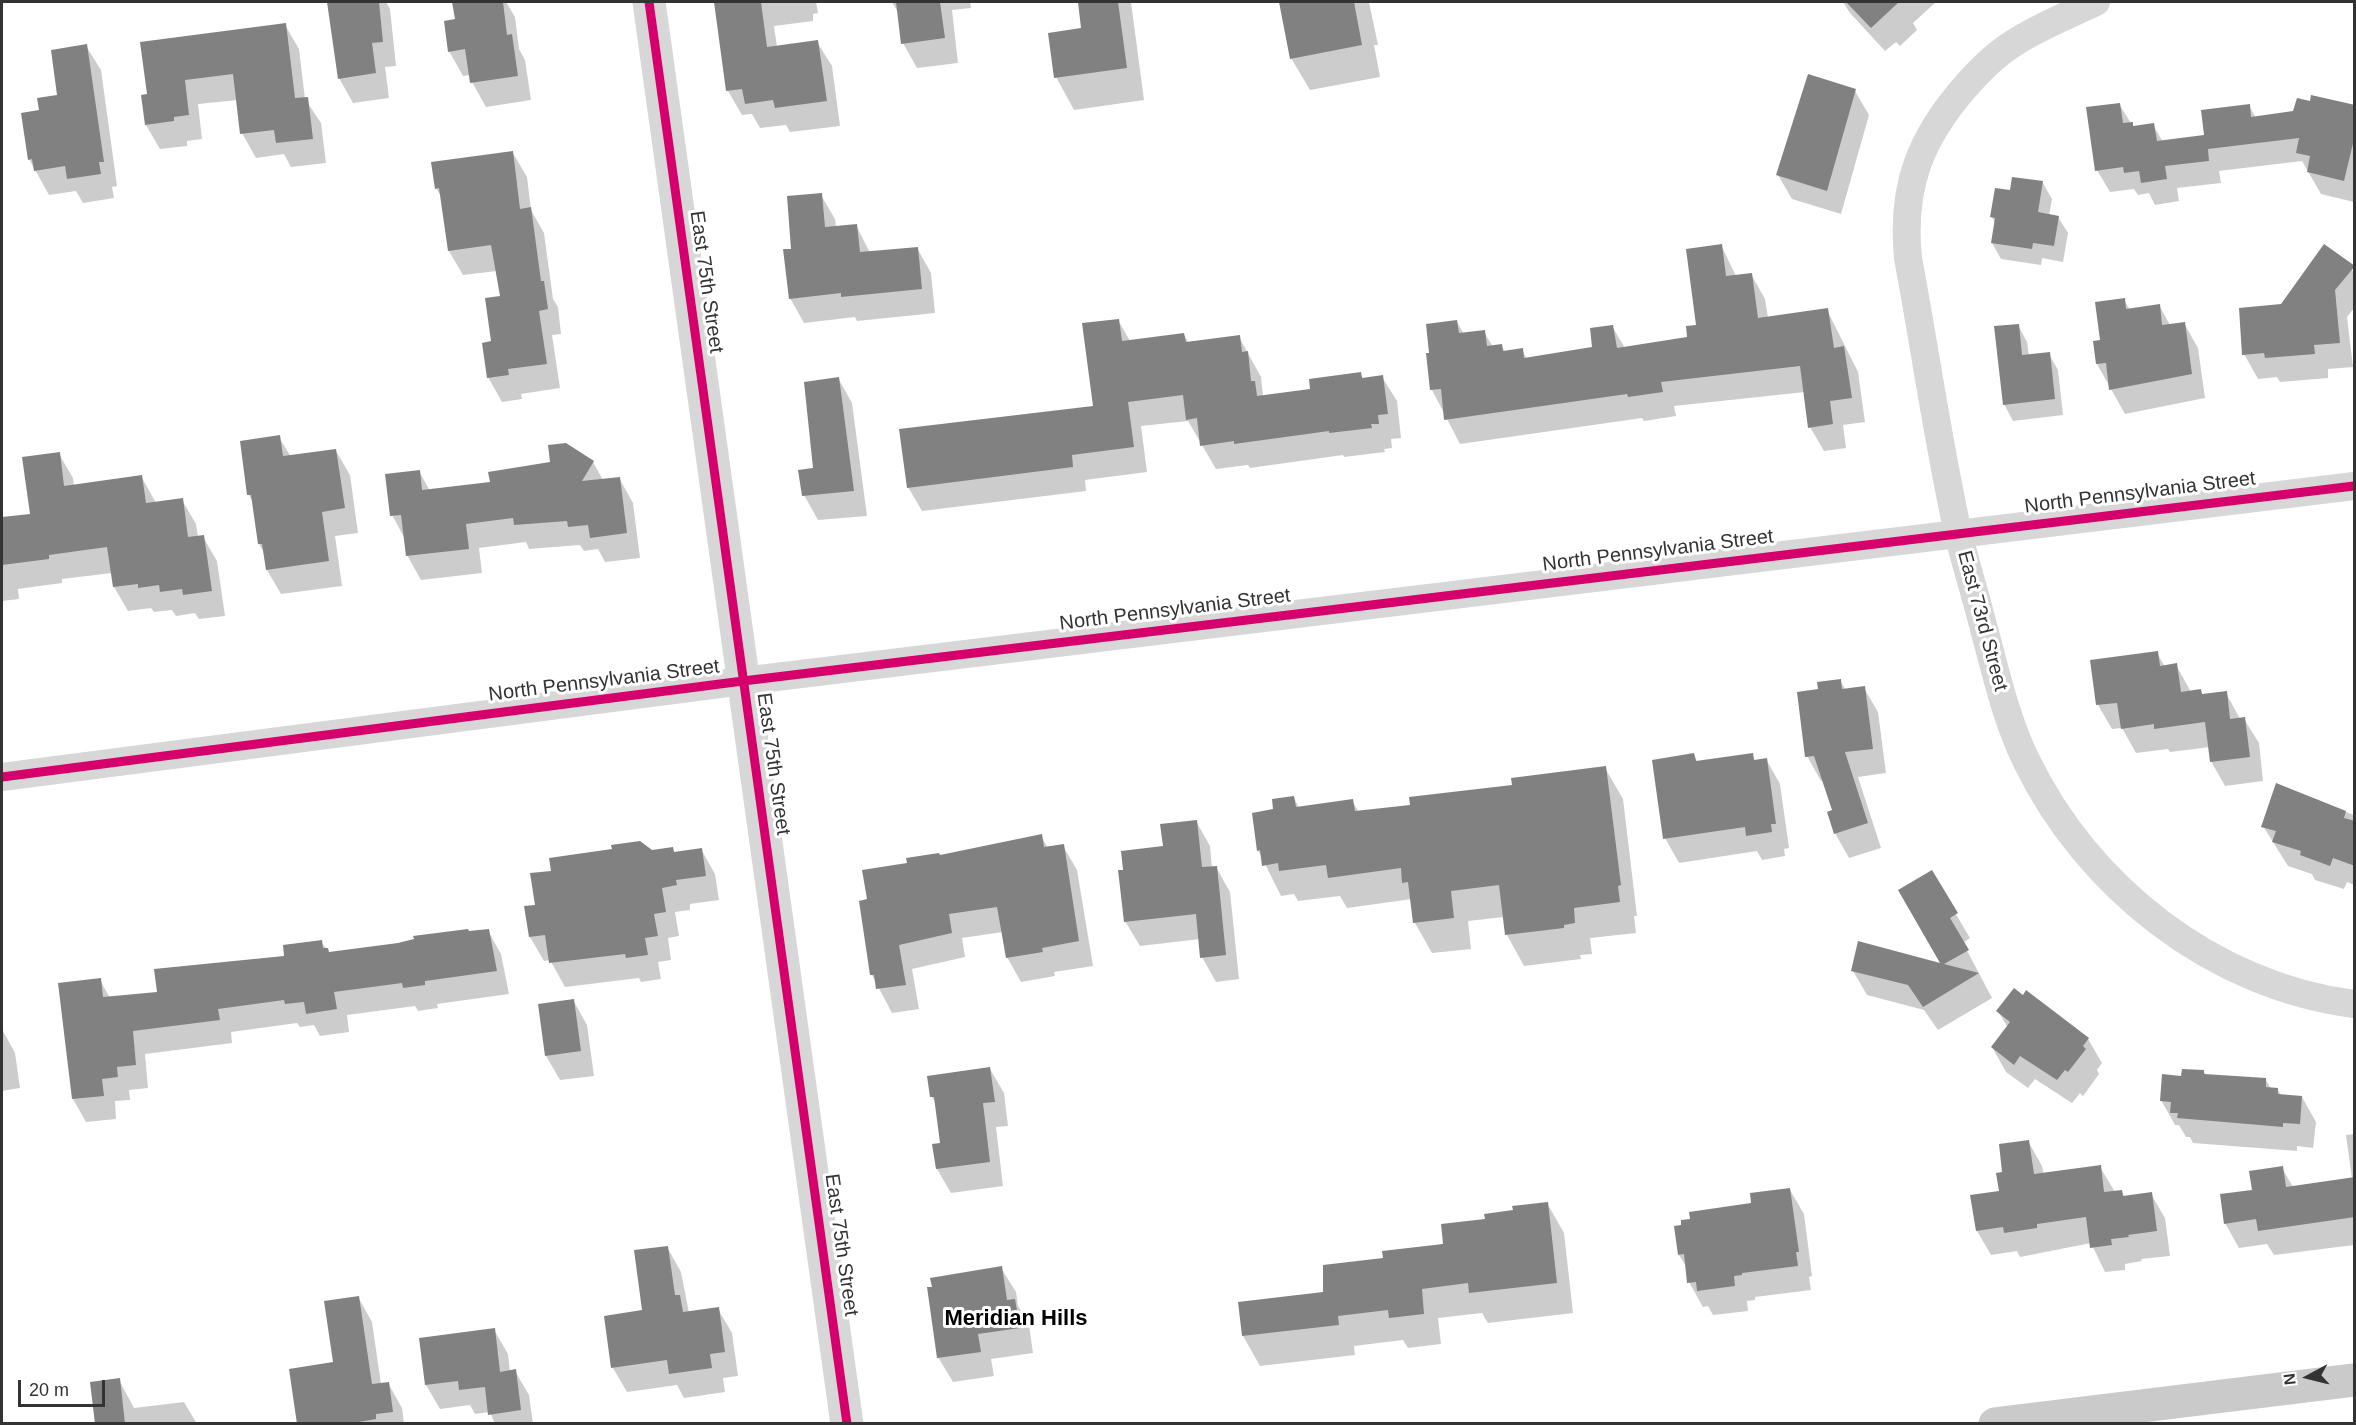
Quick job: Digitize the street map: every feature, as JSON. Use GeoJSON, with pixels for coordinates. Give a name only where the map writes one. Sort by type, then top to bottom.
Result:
{"type":"FeatureCollection","features":[{"type":"Feature","properties":{"kind":"main road"},"geometry":{"type":"LineString","coordinates":[[1995,1424],[2355,1380]]}},
{"type":"Feature","properties":{"kind":"street","name":"East 75th Street"},"geometry":{"type":"LineString","coordinates":[[649,2],[847,1424]]}},
{"type":"Feature","properties":{"kind":"street","name":"East 73rd Street"},"geometry":{"type":"LineString","coordinates":[[2096,2],[2012,44],[1974,76],[1939,118],[1918,158],[1914,173],[1907,216],[1908,258],[1958,532],[2004,700],[2025,759],[2063,824],[2099,867],[2129,898],[2160,923],[2220,961],[2278,986],[2355,1004]]}},
{"type":"Feature","properties":{"kind":"street","name":"North Pennsylvania Street"},"geometry":{"type":"LineString","coordinates":[[2,777],[742,681],[1958,532],[2355,486]]}},
{"type":"Feature","properties":{"kind":"building"},"geometry":{"type":"Polygon","coordinates":[[[327,2],[379,2],[383,42],[372,43],[376,73],[338,79],[327,2]]]}},
{"type":"Feature","properties":{"kind":"building"},"geometry":{"type":"Polygon","coordinates":[[[452,2],[503,2],[507,35],[512,34],[518,76],[470,83],[465,49],[448,52],[444,21],[455,19],[452,2]]]}},
{"type":"Feature","properties":{"kind":"building"},"geometry":{"type":"Polygon","coordinates":[[[714,2],[761,2],[767,47],[818,40],[827,101],[775,108],[773,100],[745,104],[742,89],[726,91],[714,2]]]}},
{"type":"Feature","properties":{"kind":"building"},"geometry":{"type":"Polygon","coordinates":[[[896,2],[940,2],[945,38],[901,44],[896,2]]]}},
{"type":"Feature","properties":{"kind":"building"},"geometry":{"type":"Polygon","coordinates":[[[1078,2],[1118,2],[1127,68],[1054,78],[1048,33],[1081,28],[1078,2]]]}},
{"type":"Feature","properties":{"kind":"building"},"geometry":{"type":"Polygon","coordinates":[[[1279,2],[1354,2],[1362,45],[1290,59],[1279,2]]]}},
{"type":"Feature","properties":{"kind":"building"},"geometry":{"type":"Polygon","coordinates":[[[1846,2],[1899,2],[1871,28],[1846,2]]]}},
{"type":"Feature","properties":{"kind":"building"},"geometry":{"type":"Polygon","coordinates":[[[286,23],[295,98],[308,97],[313,139],[276,143],[274,130],[240,134],[233,74],[185,80],[189,115],[174,117],[174,121],[145,125],[141,95],[147,94],[140,42],[286,23]]]}},
{"type":"Feature","properties":{"kind":"building"},"geometry":{"type":"Polygon","coordinates":[[[87,44],[104,162],[99,162],[101,174],[67,179],[65,166],[34,171],[32,159],[28,160],[21,113],[39,110],[37,98],[57,95],[51,50],[87,44]]]}},
{"type":"Feature","properties":{"kind":"building"},"geometry":{"type":"Polygon","coordinates":[[[1808,74],[1856,89],[1827,191],[1776,175],[1808,74]]]}},
{"type":"Feature","properties":{"kind":"building"},"geometry":{"type":"Polygon","coordinates":[[[2311,95],[2355,105],[2355,135],[2344,181],[2307,172],[2310,156],[2296,153],[2299,138],[2208,149],[2209,161],[2165,166],[2167,179],[2141,183],[2139,171],[2124,173],[2123,167],[2095,171],[2086,107],[2120,103],[2123,123],[2133,122],[2133,126],[2154,123],[2157,141],[2204,135],[2201,110],[2250,104],[2251,117],[2293,111],[2297,98],[2310,101],[2311,95]]]}},
{"type":"Feature","properties":{"kind":"building"},"geometry":{"type":"Polygon","coordinates":[[[513,151],[520,209],[531,207],[541,281],[544,281],[548,309],[539,311],[547,364],[508,369],[509,375],[487,378],[482,343],[491,341],[485,298],[500,296],[491,245],[448,251],[439,188],[435,189],[431,162],[513,151]]]}},
{"type":"Feature","properties":{"kind":"building"},"geometry":{"type":"Polygon","coordinates":[[[2012,177],[2043,181],[2038,212],[2059,216],[2054,246],[2033,243],[2032,249],[1991,243],[1995,218],[1990,217],[1995,188],[2010,190],[2012,177]]]}},
{"type":"Feature","properties":{"kind":"building"},"geometry":{"type":"Polygon","coordinates":[[[822,193],[825,227],[857,224],[860,252],[918,247],[922,289],[841,297],[841,293],[789,299],[783,249],[791,249],[787,196],[822,193]]]}},
{"type":"Feature","properties":{"kind":"building"},"geometry":{"type":"Polygon","coordinates":[[[1722,244],[1726,276],[1752,273],[1758,318],[1828,308],[1834,348],[1844,346],[1852,398],[1830,401],[1833,424],[1808,428],[1800,366],[1661,382],[1663,392],[1628,397],[1627,394],[1444,420],[1441,389],[1430,390],[1426,324],[1457,320],[1459,333],[1485,330],[1487,346],[1502,344],[1503,351],[1523,348],[1524,358],[1592,347],[1590,328],[1613,325],[1617,348],[1687,337],[1686,326],[1696,325],[1686,249],[1722,244]]]}},
{"type":"Feature","properties":{"kind":"building"},"geometry":{"type":"Polygon","coordinates":[[[2324,244],[2355,266],[2335,290],[2340,343],[2314,345],[2315,354],[2265,358],[2264,353],[2242,355],[2239,308],[2281,304],[2324,244]]]}},
{"type":"Feature","properties":{"kind":"building"},"geometry":{"type":"Polygon","coordinates":[[[2125,298],[2126,309],[2160,304],[2162,325],[2185,322],[2192,374],[2109,390],[2106,363],[2096,364],[2093,341],[2100,340],[2095,302],[2125,298]]]}},
{"type":"Feature","properties":{"kind":"building"},"geometry":{"type":"Polygon","coordinates":[[[1119,319],[1122,341],[1184,333],[1186,342],[1240,335],[1242,352],[1248,351],[1251,381],[1255,381],[1257,396],[1310,389],[1309,379],[1361,372],[1362,378],[1383,375],[1388,414],[1378,415],[1379,424],[1371,424],[1372,428],[1200,446],[1197,418],[1186,420],[1183,395],[1128,402],[1134,447],[1072,455],[1073,467],[907,488],[899,429],[1093,406],[1082,323],[1119,319]]]}},
{"type":"Feature","properties":{"kind":"building"},"geometry":{"type":"Polygon","coordinates":[[[2019,324],[2022,355],[2050,352],[2055,399],[2003,405],[1994,326],[2019,324]]]}},
{"type":"Feature","properties":{"kind":"building"},"geometry":{"type":"Polygon","coordinates":[[[839,377],[854,491],[802,496],[798,470],[813,468],[804,382],[839,377]]]}},
{"type":"Feature","properties":{"kind":"building"},"geometry":{"type":"Polygon","coordinates":[[[280,435],[283,456],[336,449],[345,508],[322,512],[329,561],[266,570],[262,544],[258,544],[251,495],[247,495],[240,441],[280,435]]]}},
{"type":"Feature","properties":{"kind":"building"},"geometry":{"type":"Polygon","coordinates":[[[566,443],[594,461],[582,481],[620,477],[627,533],[590,538],[588,525],[568,527],[567,521],[514,525],[513,518],[466,524],[469,549],[406,556],[401,515],[390,516],[385,474],[420,470],[422,490],[490,482],[488,472],[550,462],[548,445],[566,443]]]}},
{"type":"Feature","properties":{"kind":"building"},"geometry":{"type":"Polygon","coordinates":[[[60,452],[64,486],[142,475],[146,503],[183,498],[188,537],[204,535],[212,591],[183,595],[182,589],[160,592],[159,585],[138,588],[138,584],[113,587],[107,547],[49,555],[49,559],[2,565],[2,517],[30,514],[22,457],[60,452]]]}},
{"type":"Feature","properties":{"kind":"building"},"geometry":{"type":"Polygon","coordinates":[[[2158,651],[2160,666],[2177,663],[2181,692],[2201,689],[2202,694],[2227,691],[2230,719],[2245,717],[2250,757],[2210,762],[2205,722],[2154,729],[2154,724],[2121,729],[2117,703],[2096,705],[2090,660],[2158,651]]]}},
{"type":"Feature","properties":{"kind":"building"},"geometry":{"type":"Polygon","coordinates":[[[1841,679],[1842,689],[1865,686],[1873,749],[1845,752],[1868,823],[1834,834],[1827,812],[1832,810],[1814,756],[1805,757],[1797,692],[1818,689],[1817,682],[1841,679]]]}},
{"type":"Feature","properties":{"kind":"building"},"geometry":{"type":"Polygon","coordinates":[[[1694,753],[1696,761],[1753,753],[1754,760],[1767,758],[1776,824],[1771,824],[1772,832],[1746,836],[1745,827],[1663,839],[1652,760],[1694,753]]]}},
{"type":"Feature","properties":{"kind":"building"},"geometry":{"type":"Polygon","coordinates":[[[1606,766],[1621,885],[1618,886],[1620,902],[1574,908],[1575,923],[1564,925],[1564,928],[1505,935],[1499,885],[1451,891],[1454,918],[1413,923],[1408,882],[1402,883],[1401,868],[1328,878],[1326,865],[1279,871],[1278,863],[1262,866],[1260,850],[1257,851],[1252,813],[1273,809],[1272,799],[1294,796],[1296,807],[1353,799],[1355,811],[1410,805],[1409,797],[1512,785],[1511,778],[1606,766]]]}},
{"type":"Feature","properties":{"kind":"building"},"geometry":{"type":"Polygon","coordinates":[[[2276,783],[2346,811],[2344,818],[2355,821],[2355,866],[2333,858],[2330,866],[2300,855],[2301,851],[2272,842],[2276,831],[2261,827],[2276,783]]]}},
{"type":"Feature","properties":{"kind":"building"},"geometry":{"type":"Polygon","coordinates":[[[1197,820],[1202,867],[1217,866],[1226,955],[1200,958],[1196,914],[1124,922],[1118,870],[1123,870],[1121,851],[1163,846],[1160,824],[1197,820]]]}},
{"type":"Feature","properties":{"kind":"building"},"geometry":{"type":"Polygon","coordinates":[[[1042,834],[1044,847],[1064,844],[1079,941],[1042,948],[1043,952],[1006,958],[997,907],[949,914],[952,933],[899,945],[906,985],[876,989],[874,975],[870,975],[859,901],[867,899],[862,870],[907,863],[906,858],[939,853],[940,855],[1042,834]]]}},
{"type":"Feature","properties":{"kind":"building"},"geometry":{"type":"Polygon","coordinates":[[[640,841],[652,850],[673,847],[674,852],[702,848],[706,876],[676,880],[677,885],[662,888],[666,912],[654,914],[658,936],[645,938],[648,955],[626,958],[625,954],[549,963],[545,935],[529,937],[524,906],[535,905],[530,873],[551,871],[549,858],[612,849],[611,845],[640,841]]]}},
{"type":"Feature","properties":{"kind":"building"},"geometry":{"type":"Polygon","coordinates":[[[1932,870],[1958,913],[1950,918],[1969,950],[1944,964],[1979,973],[1923,1007],[1908,985],[1851,971],[1858,941],[1940,963],[1898,890],[1932,870]]]}},
{"type":"Feature","properties":{"kind":"building"},"geometry":{"type":"Polygon","coordinates":[[[468,929],[469,931],[489,929],[497,971],[425,981],[425,985],[403,988],[402,983],[334,992],[337,1009],[306,1014],[304,1002],[285,1004],[284,1000],[218,1009],[220,1020],[133,1031],[136,1065],[117,1067],[118,1077],[102,1079],[104,1096],[72,1099],[58,983],[101,978],[103,997],[157,992],[154,969],[284,956],[283,945],[322,940],[323,948],[328,948],[329,952],[398,943],[414,939],[413,936],[468,929]]]}},
{"type":"Feature","properties":{"kind":"building"},"geometry":{"type":"Polygon","coordinates":[[[2014,988],[2023,995],[2026,990],[2089,1038],[2083,1046],[2086,1049],[2068,1072],[2065,1070],[2057,1080],[2020,1056],[2014,1065],[1991,1047],[2010,1022],[1996,1011],[2014,988]]]}},
{"type":"Feature","properties":{"kind":"building"},"geometry":{"type":"Polygon","coordinates":[[[574,999],[581,1051],[545,1056],[538,1004],[574,999]]]}},
{"type":"Feature","properties":{"kind":"building"},"geometry":{"type":"Polygon","coordinates":[[[990,1067],[995,1102],[983,1103],[990,1162],[936,1169],[932,1144],[940,1143],[934,1097],[930,1097],[927,1076],[990,1067]]]}},
{"type":"Feature","properties":{"kind":"building"},"geometry":{"type":"Polygon","coordinates":[[[2182,1069],[2204,1070],[2204,1074],[2266,1078],[2266,1087],[2278,1088],[2278,1094],[2302,1096],[2300,1124],[2283,1123],[2283,1127],[2177,1118],[2178,1113],[2170,1113],[2171,1102],[2160,1101],[2162,1074],[2181,1076],[2182,1069]]]}},
{"type":"Feature","properties":{"kind":"building"},"geometry":{"type":"Polygon","coordinates":[[[2029,1140],[2034,1174],[2101,1165],[2104,1192],[2122,1190],[2123,1196],[2152,1192],[2157,1231],[2111,1239],[2112,1245],[2090,1248],[2086,1217],[2037,1224],[2037,1228],[2004,1233],[2003,1227],[1976,1231],[1970,1195],[1999,1191],[1996,1173],[2002,1172],[1999,1144],[2029,1140]]]}},
{"type":"Feature","properties":{"kind":"building"},"geometry":{"type":"Polygon","coordinates":[[[2283,1166],[2286,1187],[2355,1177],[2355,1217],[2258,1231],[2256,1219],[2224,1224],[2220,1194],[2252,1190],[2249,1171],[2283,1166]]]}},
{"type":"Feature","properties":{"kind":"building"},"geometry":{"type":"Polygon","coordinates":[[[1790,1188],[1799,1252],[1796,1252],[1798,1266],[1742,1273],[1742,1275],[1734,1276],[1735,1286],[1697,1291],[1696,1282],[1687,1283],[1684,1254],[1678,1255],[1674,1226],[1681,1225],[1681,1220],[1690,1219],[1689,1212],[1751,1203],[1750,1193],[1790,1188]]]}},
{"type":"Feature","properties":{"kind":"building"},"geometry":{"type":"Polygon","coordinates":[[[1548,1202],[1557,1283],[1469,1293],[1468,1283],[1422,1289],[1424,1314],[1389,1318],[1388,1310],[1338,1316],[1339,1325],[1242,1336],[1238,1302],[1323,1292],[1323,1265],[1383,1258],[1382,1251],[1443,1244],[1441,1224],[1485,1219],[1484,1214],[1513,1210],[1512,1206],[1548,1202]]]}},
{"type":"Feature","properties":{"kind":"building"},"geometry":{"type":"Polygon","coordinates":[[[668,1246],[675,1295],[680,1295],[683,1312],[719,1307],[725,1352],[710,1354],[712,1368],[669,1374],[667,1360],[611,1368],[604,1316],[642,1310],[634,1250],[668,1246]]]}},
{"type":"Feature","properties":{"kind":"building"},"geometry":{"type":"Polygon","coordinates":[[[1002,1266],[1007,1300],[1015,1299],[1020,1328],[978,1334],[981,1352],[937,1358],[927,1287],[932,1287],[930,1278],[1002,1266]]]}},
{"type":"Feature","properties":{"kind":"building"},"geometry":{"type":"Polygon","coordinates":[[[359,1296],[372,1384],[389,1382],[393,1412],[376,1414],[376,1419],[347,1424],[297,1424],[289,1369],[333,1362],[324,1301],[359,1296]]]}},
{"type":"Feature","properties":{"kind":"building"},"geometry":{"type":"Polygon","coordinates":[[[495,1328],[500,1372],[516,1369],[521,1410],[488,1415],[485,1387],[459,1390],[458,1381],[425,1385],[419,1338],[495,1328]]]}},
{"type":"Feature","properties":{"kind":"building"},"geometry":{"type":"Polygon","coordinates":[[[120,1378],[125,1424],[95,1424],[90,1382],[120,1378]]]}},
{"type":"Feature","properties":{"kind":"cycle path"},"geometry":{"type":"LineString","coordinates":[[649,2],[847,1424]]}},
{"type":"Feature","properties":{"kind":"cycle path"},"geometry":{"type":"LineString","coordinates":[[2,777],[743,681],[2354,486]]}},
{"type":"Feature","properties":{"kind":"district","name":"Meridian Hills"},"geometry":{"type":"Point","coordinates":[1016,1319]}}]}
